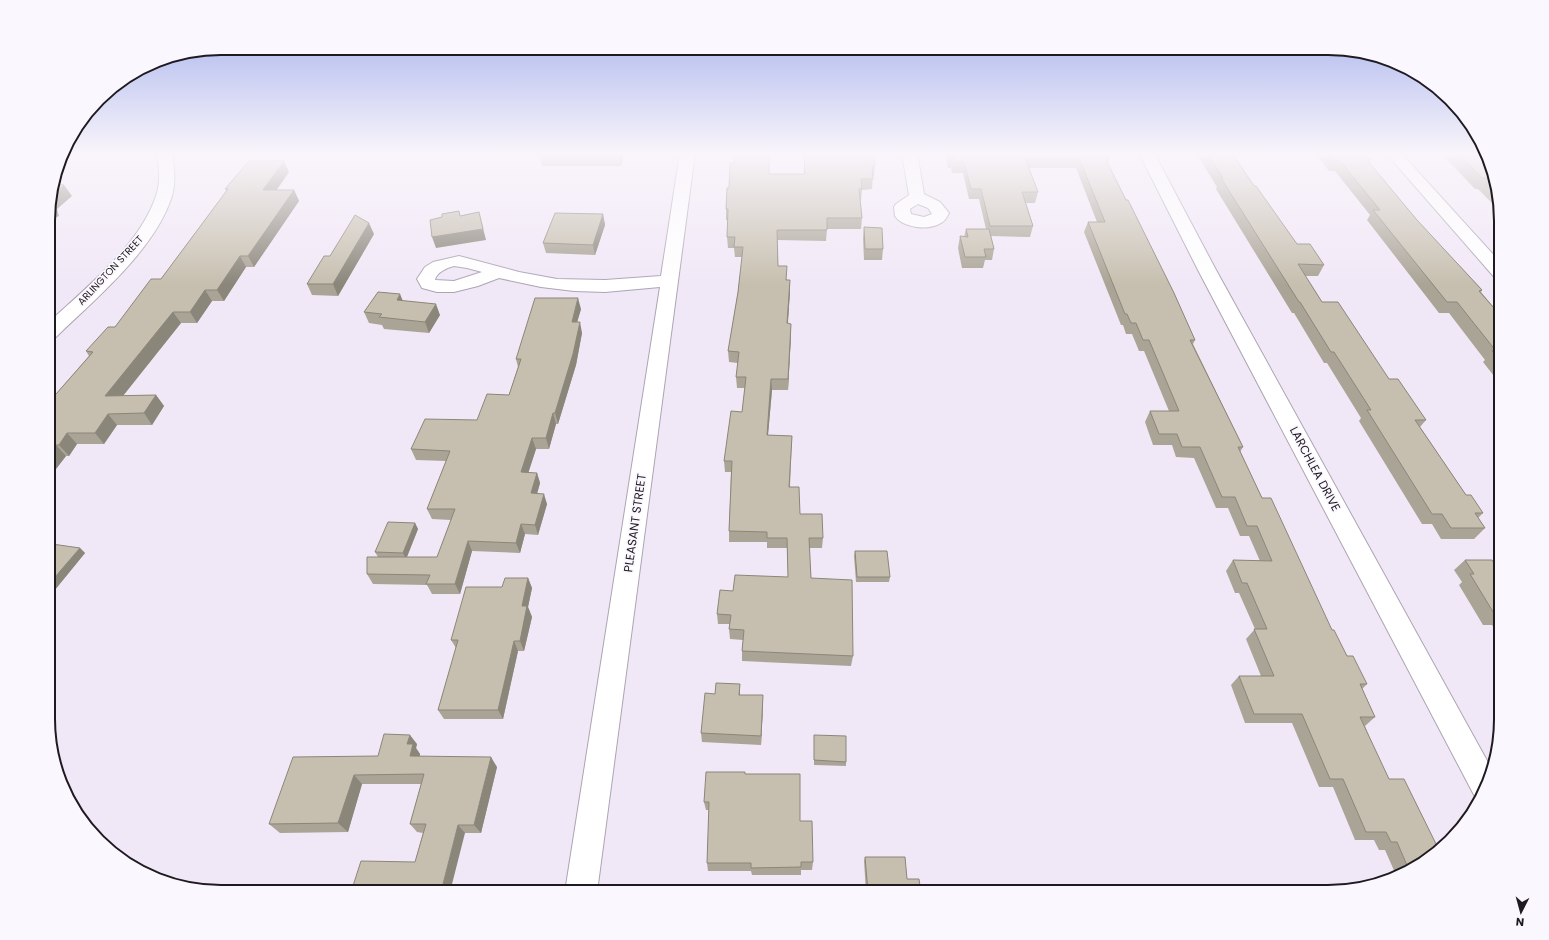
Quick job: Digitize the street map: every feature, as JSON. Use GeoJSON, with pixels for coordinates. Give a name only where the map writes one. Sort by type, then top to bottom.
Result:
{"type":"FeatureCollection","features":[{"type":"Feature","properties":{"kind":"street","name":"ARLINGTON STREET"},"geometry":{"type":"LineString","coordinates":[[55,328],[125,257],[145,233],[158,211],[164,197]]}},
{"type":"Feature","properties":{"kind":"street","name":"PLEASANT STREET"},"geometry":{"type":"LineString","coordinates":[[582,885],[681,197]]}},
{"type":"Feature","properties":{"kind":"street","name":"LARCHLEA DRIVE"},"geometry":{"type":"LineString","coordinates":[[1169,197],[1482,781]]}},
{"type":"Feature","properties":{"kind":"street"},"geometry":{"type":"LineString","coordinates":[[1432,197],[1494,266]]}},
{"type":"Feature","properties":{"kind":"street"},"geometry":{"type":"LineString","coordinates":[[498,272],[541,282],[579,287],[615,286],[669,281]]}},
{"type":"Feature","properties":{"kind":"building"},"geometry":{"type":"Polygon","coordinates":[[[222,197],[289,197],[248,256],[240,256],[217,290],[205,290],[190,312],[173,312],[105,396],[156,395],[144,413],[108,414],[95,433],[67,433],[59,445],[55,446],[55,395],[93,352],[86,351],[108,327],[115,327],[151,279],[161,279],[222,197]]]}},
{"type":"Feature","properties":{"kind":"building"},"geometry":{"type":"Polygon","coordinates":[[[727,197],[860,197],[862,218],[827,218],[827,230],[777,230],[778,266],[787,266],[786,280],[790,280],[787,323],[791,324],[788,379],[771,379],[767,435],[792,436],[789,487],[799,487],[800,514],[822,514],[823,538],[809,538],[811,578],[852,580],[853,656],[742,651],[744,630],[729,629],[731,615],[717,614],[720,590],[733,591],[735,575],[788,577],[787,538],[767,538],[767,532],[729,531],[732,461],[724,461],[731,411],[742,412],[746,377],[736,377],[739,352],[728,351],[738,292],[743,247],[734,247],[735,237],[727,237],[728,209],[726,209],[727,197]]]}},
{"type":"Feature","properties":{"kind":"building"},"geometry":{"type":"Polygon","coordinates":[[[983,197],[1024,197],[1033,226],[990,226],[983,197]]]}},
{"type":"Feature","properties":{"kind":"building"},"geometry":{"type":"Polygon","coordinates":[[[1095,197],[1124,197],[1126,200],[1128,200],[1174,293],[1195,340],[1190,340],[1243,447],[1238,447],[1262,498],[1271,498],[1332,630],[1334,630],[1347,656],[1353,656],[1367,684],[1360,684],[1375,717],[1360,717],[1389,779],[1404,779],[1436,845],[1407,865],[1397,842],[1391,842],[1386,832],[1366,832],[1343,779],[1330,779],[1302,714],[1254,714],[1239,676],[1274,676],[1254,629],[1267,629],[1247,583],[1242,583],[1233,560],[1272,561],[1257,526],[1247,526],[1235,497],[1222,497],[1200,447],[1182,447],[1177,434],[1159,434],[1150,411],[1179,411],[1149,340],[1143,340],[1136,323],[1131,323],[1127,314],[1125,314],[1088,222],[1105,222],[1095,197]]]}},
{"type":"Feature","properties":{"kind":"building"},"geometry":{"type":"Polygon","coordinates":[[[1233,197],[1264,197],[1297,244],[1310,244],[1324,265],[1298,264],[1322,302],[1338,302],[1389,379],[1398,379],[1426,420],[1415,420],[1466,495],[1471,495],[1483,513],[1475,513],[1485,528],[1451,528],[1442,514],[1432,514],[1367,410],[1371,410],[1334,352],[1331,352],[1233,197]]]}},
{"type":"Feature","properties":{"kind":"building"},"geometry":{"type":"Polygon","coordinates":[[[1369,197],[1398,197],[1417,220],[1482,290],[1479,291],[1494,308],[1494,348],[1457,302],[1447,302],[1373,210],[1380,210],[1369,197]]]}},
{"type":"Feature","properties":{"kind":"building"},"geometry":{"type":"Polygon","coordinates":[[[459,211],[460,216],[479,212],[483,229],[432,237],[430,220],[442,217],[442,214],[459,211]]]}},
{"type":"Feature","properties":{"kind":"building"},"geometry":{"type":"Polygon","coordinates":[[[555,213],[603,214],[593,245],[543,243],[555,213]]]}},
{"type":"Feature","properties":{"kind":"building"},"geometry":{"type":"Polygon","coordinates":[[[355,215],[369,223],[333,284],[307,284],[324,256],[330,256],[355,215]]]}},
{"type":"Feature","properties":{"kind":"building"},"geometry":{"type":"Polygon","coordinates":[[[864,227],[882,228],[883,249],[865,249],[864,227]]]}},
{"type":"Feature","properties":{"kind":"building"},"geometry":{"type":"Polygon","coordinates":[[[966,229],[989,229],[994,249],[984,249],[986,257],[965,257],[960,236],[968,237],[966,229]]]}},
{"type":"Feature","properties":{"kind":"building"},"geometry":{"type":"Polygon","coordinates":[[[378,292],[400,294],[397,300],[436,304],[425,322],[379,317],[382,314],[364,312],[378,292]]]}},
{"type":"Feature","properties":{"kind":"building"},"geometry":{"type":"Polygon","coordinates":[[[535,298],[578,298],[572,322],[580,322],[573,354],[546,438],[532,438],[521,472],[537,473],[531,493],[544,494],[535,525],[521,524],[516,543],[468,541],[455,584],[426,584],[430,575],[367,574],[367,557],[437,557],[455,509],[427,509],[450,451],[411,449],[425,419],[477,420],[487,394],[509,395],[521,359],[516,359],[535,298]]]}},
{"type":"Feature","properties":{"kind":"building"},"geometry":{"type":"Polygon","coordinates":[[[388,522],[415,523],[403,553],[375,552],[388,522]]]}},
{"type":"Feature","properties":{"kind":"building"},"geometry":{"type":"Polygon","coordinates":[[[55,544],[80,548],[55,577],[55,544]]]}},
{"type":"Feature","properties":{"kind":"building"},"geometry":{"type":"Polygon","coordinates":[[[855,551],[887,551],[890,577],[857,577],[855,551]]]}},
{"type":"Feature","properties":{"kind":"building"},"geometry":{"type":"Polygon","coordinates":[[[1465,560],[1492,560],[1494,563],[1494,613],[1470,574],[1474,574],[1465,560]]]}},
{"type":"Feature","properties":{"kind":"building"},"geometry":{"type":"Polygon","coordinates":[[[505,578],[528,578],[522,606],[527,606],[520,641],[514,641],[498,710],[438,710],[458,640],[451,640],[466,587],[502,587],[505,578]]]}},
{"type":"Feature","properties":{"kind":"building"},"geometry":{"type":"Polygon","coordinates":[[[716,683],[740,684],[739,695],[763,695],[761,736],[701,733],[705,693],[715,694],[716,683]]]}},
{"type":"Feature","properties":{"kind":"building"},"geometry":{"type":"Polygon","coordinates":[[[384,734],[410,735],[407,744],[413,744],[410,756],[491,757],[474,825],[458,825],[443,885],[353,885],[361,861],[415,862],[426,824],[410,824],[424,774],[354,775],[338,823],[269,824],[293,757],[378,756],[384,734]]]}},
{"type":"Feature","properties":{"kind":"building"},"geometry":{"type":"Polygon","coordinates":[[[814,735],[846,736],[846,762],[814,760],[814,735]]]}},
{"type":"Feature","properties":{"kind":"building"},"geometry":{"type":"Polygon","coordinates":[[[706,772],[800,774],[800,821],[812,821],[813,862],[801,862],[801,867],[751,868],[751,863],[707,863],[709,802],[704,802],[706,772]]]}},
{"type":"Feature","properties":{"kind":"building"},"geometry":{"type":"Polygon","coordinates":[[[865,857],[905,857],[907,879],[919,879],[920,885],[867,885],[865,857]]]}}]}
